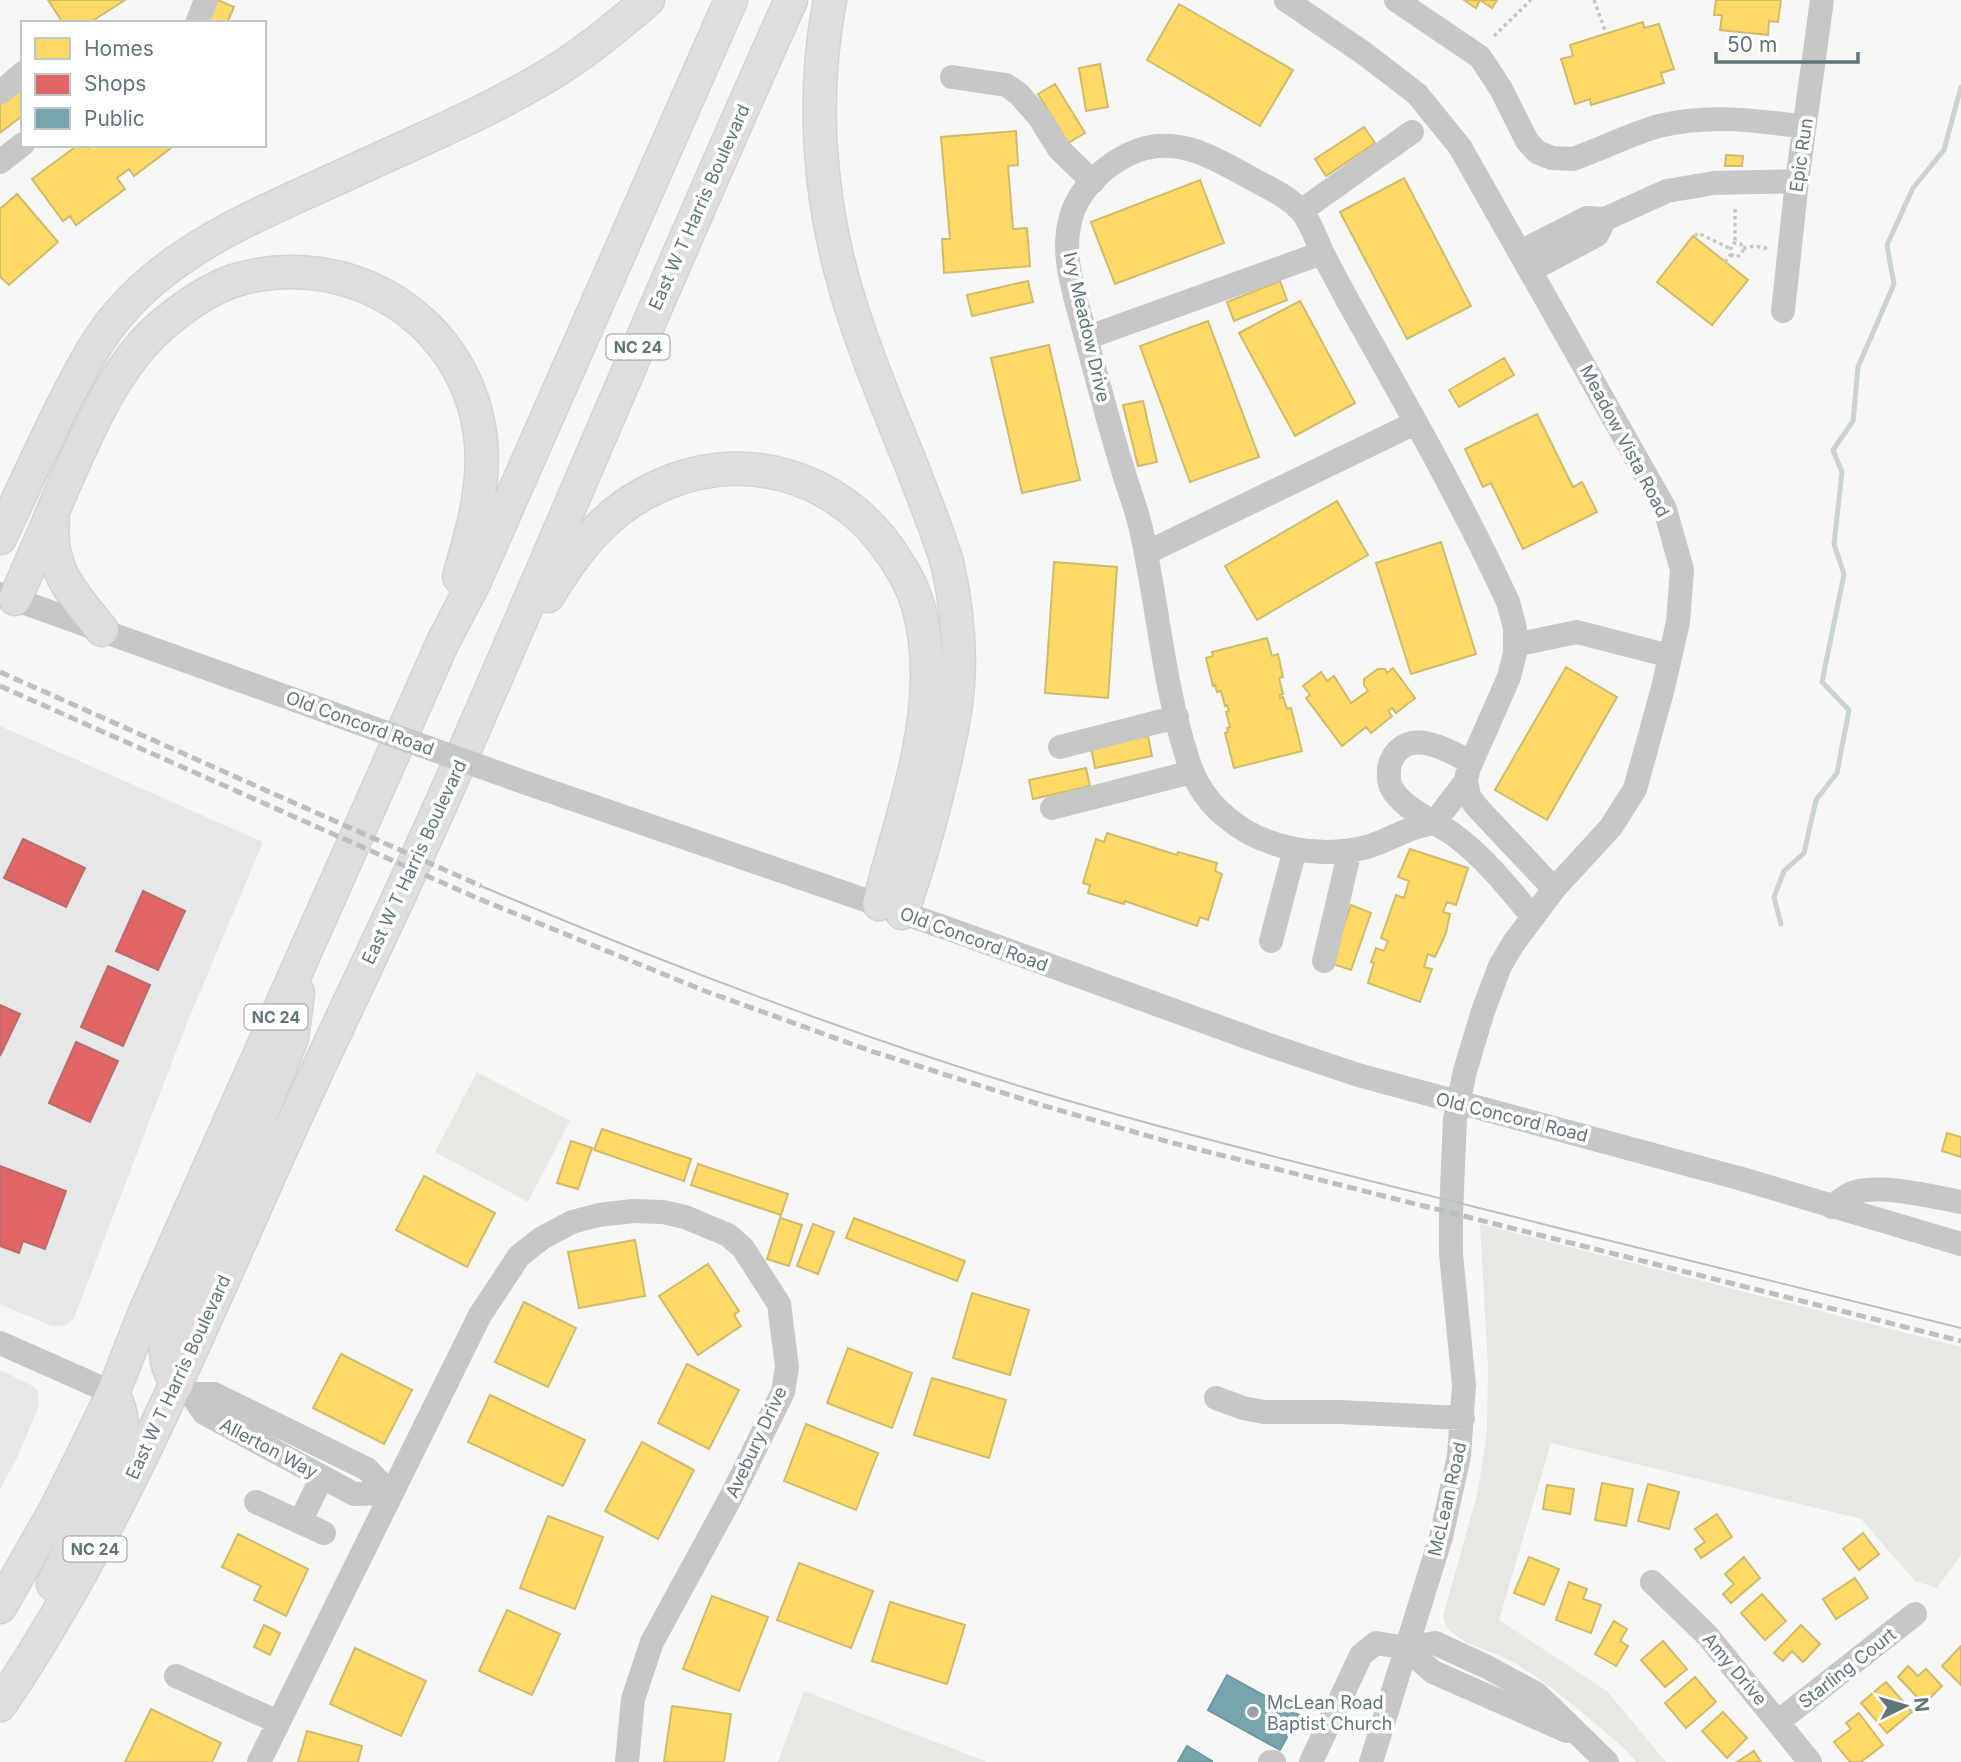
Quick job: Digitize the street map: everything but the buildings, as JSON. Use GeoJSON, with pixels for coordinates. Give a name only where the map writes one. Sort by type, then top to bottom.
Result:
{"type":"FeatureCollection","features":[{"type":"Feature","properties":{"kind":"main road"},"geometry":{"type":"LineString","coordinates":[[0,538],[56,420],[98,341],[145,286],[210,240],[251,218],[481,112],[542,79],[581,54],[648,0]]}},
{"type":"Feature","properties":{"kind":"main road","name":"NC 24"},"geometry":{"type":"LineString","coordinates":[[0,1607],[56,1509],[113,1393],[145,1312],[443,642],[474,583],[731,0]]}},
{"type":"Feature","properties":{"kind":"main road","name":"East W T Harris Boulevard"},"geometry":{"type":"LineString","coordinates":[[0,1705],[57,1617],[184,1389],[291,1128],[458,765],[791,0]]}},
{"type":"Feature","properties":{"kind":"main road"},"geometry":{"type":"LineString","coordinates":[[830,0],[824,31],[818,106],[823,175],[835,245],[860,334],[947,562],[958,626],[958,683],[951,734],[929,832],[890,909]]}},
{"type":"Feature","properties":{"kind":"main road"},"geometry":{"type":"LineString","coordinates":[[7,597],[55,508],[85,438],[132,357],[160,327],[205,295],[232,282],[256,276],[301,271],[327,273],[375,290],[401,305],[436,336],[462,378],[475,412],[481,441],[480,497],[443,642]]}},
{"type":"Feature","properties":{"kind":"main road"},"geometry":{"type":"LineString","coordinates":[[488,695],[510,673],[547,598],[568,564],[603,522],[624,506],[670,481],[717,471],[769,471],[818,486],[854,510],[871,524],[885,541],[911,584],[925,640],[925,704],[890,909]]}},
{"type":"Feature","properties":{"kind":"main road"},"geometry":{"type":"LineString","coordinates":[[55,508],[52,534],[54,556],[60,573],[102,630]]}},
{"type":"Feature","properties":{"kind":"main road"},"geometry":{"type":"LineString","coordinates":[[184,1389],[168,1370],[165,1358],[167,1336],[227,1199],[292,1038],[303,957]]}},
{"type":"Feature","properties":{"kind":"main road"},"geometry":{"type":"LineString","coordinates":[[0,1688],[10,1663],[42,1606],[117,1454],[123,1429],[120,1407],[113,1393]]}},
{"type":"Feature","properties":{"kind":"street"},"geometry":{"type":"LineString","coordinates":[[198,21],[206,0]]}},
{"type":"Feature","properties":{"kind":"street","name":"Meadow Vista Road"},"geometry":{"type":"LineString","coordinates":[[1286,0],[1416,94],[1461,147],[1665,509],[1682,570],[1678,622],[1635,789],[1624,811],[1532,916],[1500,966],[1483,1012],[1458,1102]]}},
{"type":"Feature","properties":{"kind":"street"},"geometry":{"type":"LineString","coordinates":[[1395,0],[1480,57],[1502,89],[1527,141],[1544,156],[1573,159],[1660,126],[1702,121],[1739,119],[1804,127]]}},
{"type":"Feature","properties":{"kind":"street","name":"Epic Run"},"geometry":{"type":"LineString","coordinates":[[1783,311],[1797,181],[1822,0]]}},
{"type":"Feature","properties":{"kind":"street"},"geometry":{"type":"LineString","coordinates":[[0,93],[21,75]]}},
{"type":"Feature","properties":{"kind":"street"},"geometry":{"type":"LineString","coordinates":[[952,77],[1006,85],[1019,94],[1039,117],[1059,149],[1093,182]]}},
{"type":"Feature","properties":{"kind":"street"},"geometry":{"type":"LineString","coordinates":[[1301,211],[1412,132]]}},
{"type":"Feature","properties":{"kind":"street"},"geometry":{"type":"LineString","coordinates":[[1,160],[21,145]]}},
{"type":"Feature","properties":{"kind":"street","name":"Ivy Meadow Drive"},"geometry":{"type":"LineString","coordinates":[[1434,823],[1411,827],[1379,843],[1350,850],[1320,852],[1295,849],[1248,832],[1225,817],[1206,797],[1192,772],[1165,669],[1142,531],[1069,270],[1067,244],[1070,218],[1081,195],[1118,161],[1140,150],[1165,145],[1189,148],[1280,193],[1301,211],[1311,225],[1322,253],[1504,594],[1515,628],[1509,677],[1468,772]]}},
{"type":"Feature","properties":{"kind":"street"},"geometry":{"type":"LineString","coordinates":[[1525,261],[1577,234],[1597,235],[1605,219],[1667,191],[1714,183],[1797,181]]}},
{"type":"Feature","properties":{"kind":"street"},"geometry":{"type":"LineString","coordinates":[[1086,338],[1322,253]]}},
{"type":"Feature","properties":{"kind":"street"},"geometry":{"type":"LineString","coordinates":[[1146,553],[1415,423]]}},
{"type":"Feature","properties":{"kind":"street","name":"Old Concord Road"},"geometry":{"type":"LineString","coordinates":[[7,597],[1302,1056],[1458,1102],[1729,1175],[1961,1244]]}},
{"type":"Feature","properties":{"kind":"street"},"geometry":{"type":"LineString","coordinates":[[1515,645],[1577,632],[1670,656]]}},
{"type":"Feature","properties":{"kind":"street"},"geometry":{"type":"LineString","coordinates":[[1060,747],[1177,717]]}},
{"type":"Feature","properties":{"kind":"street"},"geometry":{"type":"LineString","coordinates":[[1532,916],[1487,864],[1455,835],[1397,795],[1389,784],[1389,766],[1395,752],[1407,745],[1423,742],[1442,747],[1468,772],[1469,796],[1476,806],[1554,889]]}},
{"type":"Feature","properties":{"kind":"street"},"geometry":{"type":"LineString","coordinates":[[1052,808],[1192,772]]}},
{"type":"Feature","properties":{"kind":"street"},"geometry":{"type":"LineString","coordinates":[[1434,823],[1468,772]]}},
{"type":"Feature","properties":{"kind":"street"},"geometry":{"type":"LineString","coordinates":[[1271,941],[1295,849]]}},
{"type":"Feature","properties":{"kind":"street"},"geometry":{"type":"LineString","coordinates":[[1324,961],[1350,850]]}},
{"type":"Feature","properties":{"kind":"street","name":"McLean Road"},"geometry":{"type":"LineString","coordinates":[[1370,1762],[1441,1537],[1454,1484],[1463,1418],[1464,1385],[1451,1254],[1455,1119],[1458,1102]]}},
{"type":"Feature","properties":{"kind":"street"},"geometry":{"type":"LineString","coordinates":[[1832,1207],[1845,1196],[1872,1190],[1911,1193],[1961,1202]]}},
{"type":"Feature","properties":{"kind":"street","name":"Avebury Drive"},"geometry":{"type":"LineString","coordinates":[[259,1762],[480,1315],[519,1256],[542,1238],[572,1222],[599,1214],[663,1212],[685,1217],[728,1235],[743,1248],[779,1304],[786,1367],[783,1392],[732,1497],[652,1642],[633,1699],[627,1762]]}},
{"type":"Feature","properties":{"kind":"street"},"geometry":{"type":"LineString","coordinates":[[0,1343],[113,1393]]}},
{"type":"Feature","properties":{"kind":"street","name":"Allerton Way"},"geometry":{"type":"LineString","coordinates":[[184,1389],[214,1394],[366,1469],[390,1493]]}},
{"type":"Feature","properties":{"kind":"street","name":"Allerton Way"},"geometry":{"type":"LineString","coordinates":[[184,1389],[204,1413],[354,1494],[390,1493]]}},
{"type":"Feature","properties":{"kind":"street"},"geometry":{"type":"LineString","coordinates":[[1216,1398],[1264,1412],[1340,1412],[1463,1418]]}},
{"type":"Feature","properties":{"kind":"street"},"geometry":{"type":"LineString","coordinates":[[300,1522],[321,1477]]}},
{"type":"Feature","properties":{"kind":"street"},"geometry":{"type":"LineString","coordinates":[[256,1502],[324,1533]]}},
{"type":"Feature","properties":{"kind":"street","name":"Amy Drive"},"geometry":{"type":"LineString","coordinates":[[1651,1582],[1707,1634],[1810,1762]]}},
{"type":"Feature","properties":{"kind":"street","name":"Starling Court"},"geometry":{"type":"LineString","coordinates":[[1779,1721],[1915,1614]]}},
{"type":"Feature","properties":{"kind":"street"},"geometry":{"type":"LineString","coordinates":[[1311,1762],[1361,1655],[1376,1643],[1406,1648],[1435,1643],[1537,1694],[1607,1762]]}},
{"type":"Feature","properties":{"kind":"street"},"geometry":{"type":"LineString","coordinates":[[176,1676],[278,1722]]}},
{"type":"Feature","properties":{"kind":"path"},"geometry":{"type":"LineString","coordinates":[[1494,36],[1531,0]]}},
{"type":"Feature","properties":{"kind":"path"},"geometry":{"type":"LineString","coordinates":[[1594,0],[1606,33]]}},
{"type":"Feature","properties":{"kind":"path"},"geometry":{"type":"LineString","coordinates":[[1730,248],[1735,243],[1735,209]]}},
{"type":"Feature","properties":{"kind":"path"},"geometry":{"type":"LineString","coordinates":[[1695,236],[1698,233],[1730,248]]}},
{"type":"Feature","properties":{"kind":"path"},"geometry":{"type":"LineString","coordinates":[[1735,243],[1741,244],[1743,248]]}},
{"type":"Feature","properties":{"kind":"path"},"geometry":{"type":"LineString","coordinates":[[1743,248],[1760,247]]}},
{"type":"Feature","properties":{"kind":"path"},"geometry":{"type":"LineString","coordinates":[[1725,262],[1731,254],[1730,248]]}},
{"type":"Feature","properties":{"kind":"path"},"geometry":{"type":"LineString","coordinates":[[1731,254],[1740,256],[1743,248]]}},
{"type":"Feature","properties":{"kind":"shaded area"},"geometry":{"type":"Polygon","coordinates":[[[0,726],[263,842],[187,1023],[74,1318],[66,1325],[52,1326],[0,1304],[0,726]]]}},
{"type":"Feature","properties":{"kind":"shaded area"},"geometry":{"type":"Polygon","coordinates":[[[477,1072],[570,1121],[528,1202],[435,1152],[477,1072]]]}},
{"type":"Feature","properties":{"kind":"shaded area"},"geometry":{"type":"Polygon","coordinates":[[[1480,1224],[1961,1347],[1961,1555],[1937,1588],[1915,1581],[1861,1519],[1551,1443],[1499,1620],[1607,1691],[1666,1762],[1636,1762],[1598,1726],[1539,1679],[1507,1659],[1459,1638],[1446,1625],[1443,1616],[1478,1491],[1487,1430],[1488,1367],[1480,1224]]]}},
{"type":"Feature","properties":{"kind":"shaded area"},"geometry":{"type":"Polygon","coordinates":[[[0,1370],[38,1391],[39,1406],[16,1460],[0,1489],[0,1370]]]}},
{"type":"Feature","properties":{"kind":"shaded area"},"geometry":{"type":"Polygon","coordinates":[[[804,1691],[987,1762],[778,1762],[804,1691]]]}},
{"type":"Feature","properties":{"kind":"waterway"},"geometry":{"type":"LineString","coordinates":[[1781,924],[1774,897],[1784,871],[1804,853],[1816,800],[1837,773],[1849,710],[1822,682],[1844,574],[1834,544],[1842,472],[1833,450],[1853,421],[1858,367],[1894,284],[1887,245],[1913,188],[1944,150],[1961,87]]}},
{"type":"Feature","properties":{"kind":"tram line"},"geometry":{"type":"LineString","coordinates":[[481,886],[619,943],[829,1023],[1042,1093],[1309,1166],[1961,1328]]}},
{"type":"Feature","properties":{"kind":"railway"},"geometry":{"type":"LineString","coordinates":[[0,672],[481,886]]}},
{"type":"Feature","properties":{"kind":"railway"},"geometry":{"type":"LineString","coordinates":[[0,686],[477,898],[705,991],[871,1051],[1169,1142],[1961,1341]]}},
{"type":"Feature","properties":{"kind":"place","name":"McLean Road Baptist Church"},"geometry":{"type":"Point","coordinates":[1253,1712]}}]}
